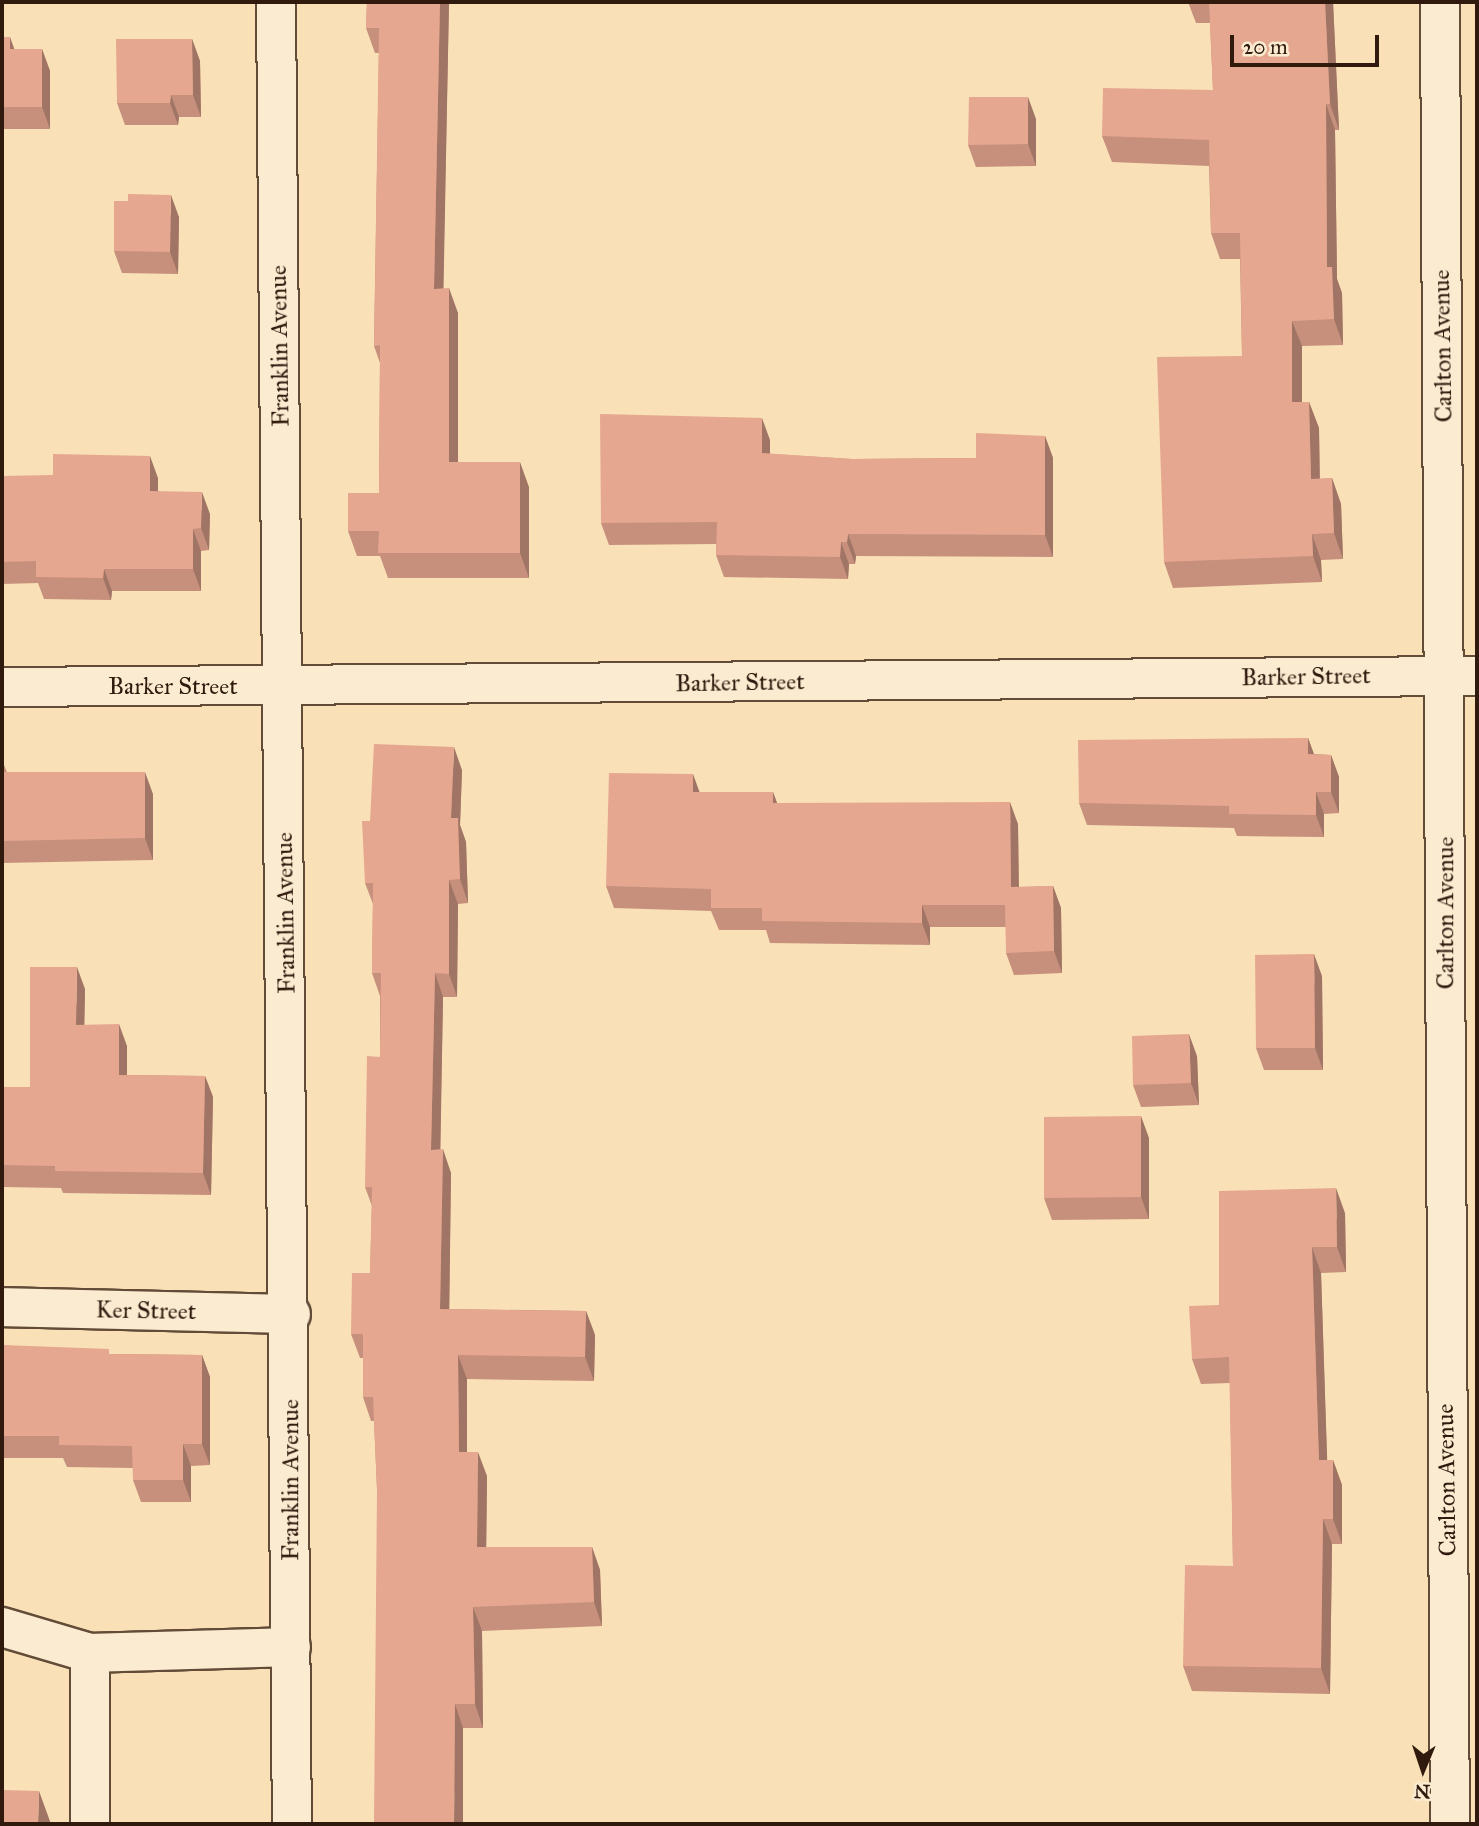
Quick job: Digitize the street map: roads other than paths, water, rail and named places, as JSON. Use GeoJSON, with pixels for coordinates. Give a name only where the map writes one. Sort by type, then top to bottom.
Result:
{"type":"FeatureCollection","features":[{"type":"Feature","properties":{"kind":"street","name":"Franklin Avenue"},"geometry":{"type":"LineString","coordinates":[[276,2],[291,1314],[292,1824]]}},
{"type":"Feature","properties":{"kind":"street","name":"Carlton Avenue"},"geometry":{"type":"LineString","coordinates":[[1440,2],[1462,676],[1462,1443],[1450,1824]]}},
{"type":"Feature","properties":{"kind":"street","name":"Barker Street"},"geometry":{"type":"LineString","coordinates":[[2,687],[284,687],[1462,676]]}},
{"type":"Feature","properties":{"kind":"street","name":"Ker Street"},"geometry":{"type":"LineString","coordinates":[[2,1307],[291,1314]]}},
{"type":"Feature","properties":{"kind":"street"},"geometry":{"type":"LineString","coordinates":[[2,1627],[90,1653],[291,1647]]}},
{"type":"Feature","properties":{"kind":"street"},"geometry":{"type":"LineString","coordinates":[[90,1653],[90,1824]]}}]}
